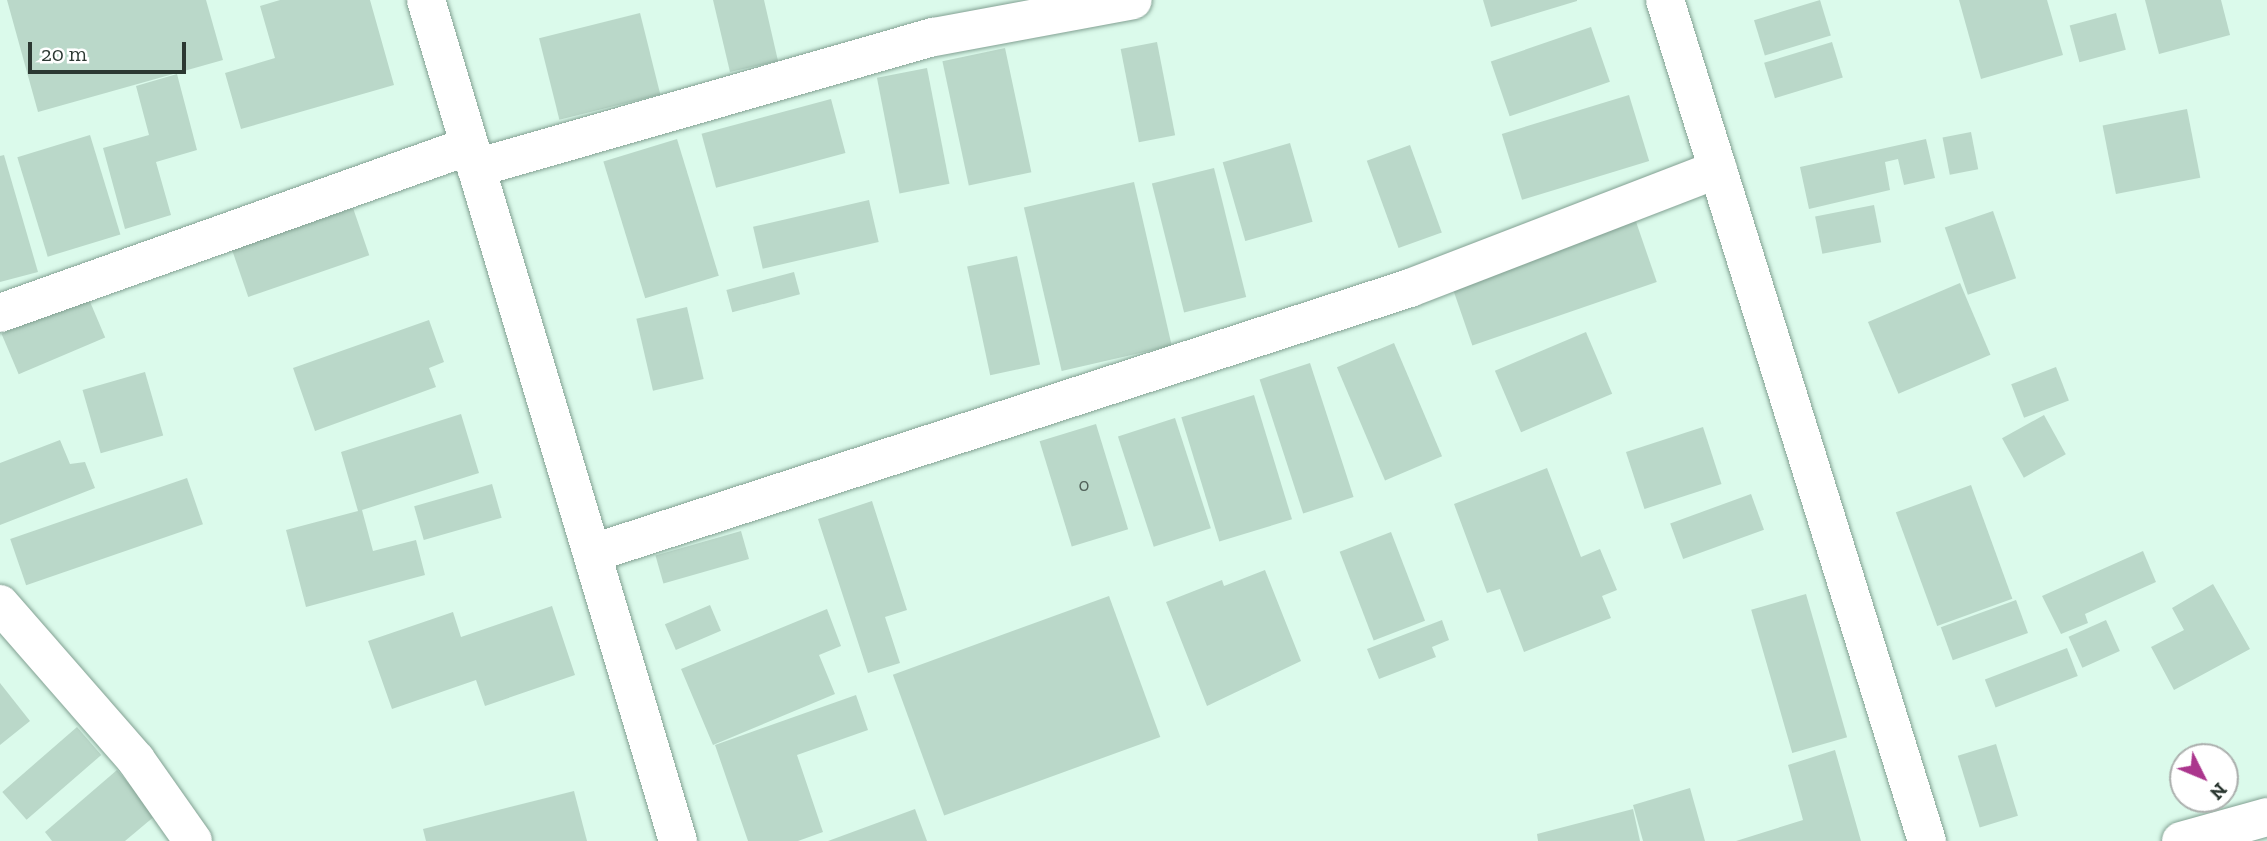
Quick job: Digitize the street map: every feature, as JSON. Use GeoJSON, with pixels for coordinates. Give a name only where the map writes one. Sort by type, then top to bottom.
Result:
{"type":"FeatureCollection","features":[{"type":"Feature","properties":{"kind":"street"},"geometry":{"type":"LineString","coordinates":[[426,0],[678,841]]}},
{"type":"Feature","properties":{"kind":"street"},"geometry":{"type":"LineString","coordinates":[[0,313],[473,157],[934,37],[1133,0]]}},
{"type":"Feature","properties":{"kind":"street"},"geometry":{"type":"LineString","coordinates":[[1665,0],[1927,841]]}},
{"type":"Feature","properties":{"kind":"street"},"geometry":{"type":"LineString","coordinates":[[593,553],[1410,288],[1718,169]]}},
{"type":"Feature","properties":{"kind":"street"},"geometry":{"type":"LineString","coordinates":[[0,604],[128,750],[193,841]]}},
{"type":"Feature","properties":{"kind":"street"},"geometry":{"type":"LineString","coordinates":[[2181,841],[2267,817]]}},
{"type":"Feature","properties":{"kind":"building"},"geometry":{"type":"Polygon","coordinates":[[[7,0],[206,0],[223,60],[38,112],[7,0]]]}},
{"type":"Feature","properties":{"kind":"building"},"geometry":{"type":"Polygon","coordinates":[[[280,0],[370,0],[394,85],[241,129],[225,73],[275,58],[260,6],[280,0]]]}},
{"type":"Feature","properties":{"kind":"building"},"geometry":{"type":"Polygon","coordinates":[[[713,0],[764,0],[778,61],[730,72],[713,0]]]}},
{"type":"Feature","properties":{"kind":"building"},"geometry":{"type":"Polygon","coordinates":[[[1483,0],[1577,0],[1577,1],[1491,27],[1483,0]]]}},
{"type":"Feature","properties":{"kind":"building"},"geometry":{"type":"Polygon","coordinates":[[[1820,0],[1831,35],[1765,56],[1754,20],[1820,0]]]}},
{"type":"Feature","properties":{"kind":"building"},"geometry":{"type":"Polygon","coordinates":[[[1959,0],[2047,0],[2063,55],[1981,79],[1959,0]]]}},
{"type":"Feature","properties":{"kind":"building"},"geometry":{"type":"Polygon","coordinates":[[[2145,0],[2221,0],[2230,35],[2159,54],[2145,0]]]}},
{"type":"Feature","properties":{"kind":"building"},"geometry":{"type":"Polygon","coordinates":[[[640,13],[660,95],[559,120],[539,38],[640,13]]]}},
{"type":"Feature","properties":{"kind":"building"},"geometry":{"type":"Polygon","coordinates":[[[2116,13],[2126,50],[2079,62],[2070,25],[2116,13]]]}},
{"type":"Feature","properties":{"kind":"building"},"geometry":{"type":"Polygon","coordinates":[[[1591,27],[1610,82],[1510,116],[1491,62],[1591,27]]]}},
{"type":"Feature","properties":{"kind":"building"},"geometry":{"type":"Polygon","coordinates":[[[1157,42],[1175,135],[1139,142],[1121,49],[1157,42]]]}},
{"type":"Feature","properties":{"kind":"building"},"geometry":{"type":"Polygon","coordinates":[[[1832,42],[1843,77],[1775,98],[1764,63],[1832,42]]]}},
{"type":"Feature","properties":{"kind":"building"},"geometry":{"type":"Polygon","coordinates":[[[1005,48],[1031,172],[969,186],[942,61],[1005,48]]]}},
{"type":"Feature","properties":{"kind":"building"},"geometry":{"type":"Polygon","coordinates":[[[927,68],[950,184],[899,194],[877,78],[927,68]]]}},
{"type":"Feature","properties":{"kind":"building"},"geometry":{"type":"Polygon","coordinates":[[[177,74],[197,150],[156,162],[171,215],[125,229],[103,148],[149,135],[136,86],[177,74]]]}},
{"type":"Feature","properties":{"kind":"building"},"geometry":{"type":"Polygon","coordinates":[[[1629,95],[1649,161],[1522,200],[1502,134],[1629,95]]]}},
{"type":"Feature","properties":{"kind":"building"},"geometry":{"type":"Polygon","coordinates":[[[831,99],[845,153],[716,188],[702,134],[831,99]]]}},
{"type":"Feature","properties":{"kind":"building"},"geometry":{"type":"Polygon","coordinates":[[[2187,109],[2200,178],[2116,194],[2103,125],[2187,109]]]}},
{"type":"Feature","properties":{"kind":"building"},"geometry":{"type":"Polygon","coordinates":[[[1971,132],[1978,169],[1950,175],[1943,138],[1971,132]]]}},
{"type":"Feature","properties":{"kind":"building"},"geometry":{"type":"Polygon","coordinates":[[[90,135],[120,234],[48,257],[17,157],[90,135]]]}},
{"type":"Feature","properties":{"kind":"building"},"geometry":{"type":"Polygon","coordinates":[[[677,139],[719,276],[645,298],[603,162],[677,139]]]}},
{"type":"Feature","properties":{"kind":"building"},"geometry":{"type":"Polygon","coordinates":[[[1926,139],[1935,178],[1904,185],[1898,159],[1885,162],[1890,190],[1809,209],[1800,167],[1926,139]]]}},
{"type":"Feature","properties":{"kind":"building"},"geometry":{"type":"Polygon","coordinates":[[[1290,143],[1313,222],[1245,241],[1223,162],[1290,143]]]}},
{"type":"Feature","properties":{"kind":"building"},"geometry":{"type":"Polygon","coordinates":[[[1410,145],[1442,232],[1399,248],[1367,161],[1410,145]]]}},
{"type":"Feature","properties":{"kind":"building"},"geometry":{"type":"Polygon","coordinates":[[[4,155],[38,272],[0,282],[0,156],[4,155]]]}},
{"type":"Feature","properties":{"kind":"building"},"geometry":{"type":"Polygon","coordinates":[[[1214,168],[1246,297],[1184,313],[1152,183],[1214,168]]]}},
{"type":"Feature","properties":{"kind":"building"},"geometry":{"type":"Polygon","coordinates":[[[1134,182],[1172,346],[1062,371],[1024,207],[1134,182]]]}},
{"type":"Feature","properties":{"kind":"building"},"geometry":{"type":"Polygon","coordinates":[[[869,200],[879,242],[763,269],[753,227],[869,200]]]}},
{"type":"Feature","properties":{"kind":"building"},"geometry":{"type":"Polygon","coordinates":[[[1874,205],[1881,242],[1822,254],[1815,216],[1874,205]]]}},
{"type":"Feature","properties":{"kind":"building"},"geometry":{"type":"Polygon","coordinates":[[[353,208],[369,255],[248,297],[232,250],[353,208]]]}},
{"type":"Feature","properties":{"kind":"building"},"geometry":{"type":"Polygon","coordinates":[[[1993,211],[2016,278],[1968,295],[1945,228],[1993,211]]]}},
{"type":"Feature","properties":{"kind":"building"},"geometry":{"type":"Polygon","coordinates":[[[1633,213],[1657,282],[1472,346],[1449,276],[1633,213]]]}},
{"type":"Feature","properties":{"kind":"building"},"geometry":{"type":"Polygon","coordinates":[[[1017,256],[1040,365],[990,375],[967,267],[1017,256]]]}},
{"type":"Feature","properties":{"kind":"building"},"geometry":{"type":"Polygon","coordinates":[[[794,272],[800,294],[732,312],[726,290],[794,272]]]}},
{"type":"Feature","properties":{"kind":"building"},"geometry":{"type":"Polygon","coordinates":[[[1960,283],[1990,355],[1898,394],[1868,322],[1960,283]]]}},
{"type":"Feature","properties":{"kind":"building"},"geometry":{"type":"Polygon","coordinates":[[[88,297],[105,338],[19,374],[1,334],[88,297]]]}},
{"type":"Feature","properties":{"kind":"building"},"geometry":{"type":"Polygon","coordinates":[[[687,307],[704,379],[653,391],[636,319],[687,307]]]}},
{"type":"Feature","properties":{"kind":"building"},"geometry":{"type":"Polygon","coordinates":[[[429,320],[444,362],[429,368],[436,387],[315,431],[293,368],[429,320]]]}},
{"type":"Feature","properties":{"kind":"building"},"geometry":{"type":"Polygon","coordinates":[[[1586,332],[1612,394],[1521,432],[1495,371],[1586,332]]]}},
{"type":"Feature","properties":{"kind":"building"},"geometry":{"type":"Polygon","coordinates":[[[1394,343],[1442,456],[1385,480],[1337,367],[1394,343]]]}},
{"type":"Feature","properties":{"kind":"building"},"geometry":{"type":"Polygon","coordinates":[[[1310,363],[1354,497],[1303,513],[1260,379],[1310,363]]]}},
{"type":"Feature","properties":{"kind":"building"},"geometry":{"type":"Polygon","coordinates":[[[2056,367],[2069,401],[2024,418],[2011,384],[2056,367]]]}},
{"type":"Feature","properties":{"kind":"building"},"geometry":{"type":"Polygon","coordinates":[[[145,372],[163,435],[101,453],[83,390],[145,372]]]}},
{"type":"Feature","properties":{"kind":"building"},"geometry":{"type":"Polygon","coordinates":[[[1254,395],[1292,519],[1219,542],[1181,417],[1254,395]]]}},
{"type":"Feature","properties":{"kind":"building"},"geometry":{"type":"Polygon","coordinates":[[[461,414],[479,473],[362,510],[373,551],[416,540],[425,575],[306,607],[286,530],[358,511],[341,452],[461,414]]]}},
{"type":"Feature","properties":{"kind":"building"},"geometry":{"type":"Polygon","coordinates":[[[2044,415],[2066,454],[2024,478],[2002,438],[2044,415]]]}},
{"type":"Feature","properties":{"kind":"building"},"geometry":{"type":"Polygon","coordinates":[[[1175,418],[1211,528],[1154,547],[1118,437],[1175,418]]]}},
{"type":"Feature","properties":{"kind":"building"},"geometry":{"type":"Polygon","coordinates":[[[1096,424],[1128,529],[1072,546],[1040,441],[1096,424]]]}},
{"type":"Feature","properties":{"kind":"building"},"geometry":{"type":"Polygon","coordinates":[[[1703,427],[1722,484],[1645,509],[1626,452],[1703,427]]]}},
{"type":"Feature","properties":{"kind":"building"},"geometry":{"type":"Polygon","coordinates":[[[60,440],[70,464],[85,462],[95,488],[0,525],[0,463],[60,440]]]}},
{"type":"Feature","properties":{"kind":"building"},"geometry":{"type":"Polygon","coordinates":[[[1547,468],[1581,557],[1600,549],[1617,590],[1602,596],[1611,618],[1524,652],[1500,589],[1487,593],[1454,504],[1547,468]]]}},
{"type":"Feature","properties":{"kind":"building"},"geometry":{"type":"Polygon","coordinates":[[[187,478],[203,524],[26,585],[10,539],[187,478]]]}},
{"type":"Feature","properties":{"kind":"building"},"geometry":{"type":"Polygon","coordinates":[[[492,484],[502,518],[424,540],[414,506],[492,484]]]}},
{"type":"Feature","properties":{"kind":"building"},"geometry":{"type":"Polygon","coordinates":[[[1971,485],[2012,599],[1937,626],[1896,512],[1971,485]]]}},
{"type":"Feature","properties":{"kind":"building"},"geometry":{"type":"Polygon","coordinates":[[[1751,494],[1764,530],[1683,559],[1670,523],[1751,494]]]}},
{"type":"Feature","properties":{"kind":"building"},"geometry":{"type":"Polygon","coordinates":[[[872,501],[907,610],[885,617],[900,663],[868,673],[818,519],[872,501]]]}},
{"type":"Feature","properties":{"kind":"building"},"geometry":{"type":"Polygon","coordinates":[[[741,531],[749,559],[663,583],[655,556],[741,531]]]}},
{"type":"Feature","properties":{"kind":"building"},"geometry":{"type":"Polygon","coordinates":[[[1391,532],[1425,621],[1374,640],[1340,552],[1391,532]]]}},
{"type":"Feature","properties":{"kind":"building"},"geometry":{"type":"Polygon","coordinates":[[[2143,551],[2156,582],[2085,614],[2088,623],[2061,634],[2042,596],[2143,551]]]}},
{"type":"Feature","properties":{"kind":"building"},"geometry":{"type":"Polygon","coordinates":[[[1265,570],[1301,661],[1207,706],[1166,602],[1222,580],[1224,586],[1265,570]]]}},
{"type":"Feature","properties":{"kind":"building"},"geometry":{"type":"Polygon","coordinates":[[[2213,584],[2250,649],[2174,690],[2151,647],[2184,630],[2172,608],[2213,584]]]}},
{"type":"Feature","properties":{"kind":"building"},"geometry":{"type":"Polygon","coordinates":[[[1806,594],[1847,737],[1792,753],[1751,610],[1806,594]]]}},
{"type":"Feature","properties":{"kind":"building"},"geometry":{"type":"Polygon","coordinates":[[[1109,596],[1160,737],[944,816],[893,675],[1109,596]]]}},
{"type":"Feature","properties":{"kind":"building"},"geometry":{"type":"Polygon","coordinates":[[[2016,600],[2028,633],[1953,660],[1941,627],[2016,600]]]}},
{"type":"Feature","properties":{"kind":"building"},"geometry":{"type":"Polygon","coordinates":[[[710,605],[721,631],[676,650],[665,624],[710,605]]]}},
{"type":"Feature","properties":{"kind":"building"},"geometry":{"type":"Polygon","coordinates":[[[552,606],[575,675],[485,706],[476,680],[392,709],[368,641],[453,612],[461,637],[552,606]]]}},
{"type":"Feature","properties":{"kind":"building"},"geometry":{"type":"Polygon","coordinates":[[[827,609],[841,646],[819,655],[835,694],[713,745],[681,669],[827,609]]]}},
{"type":"Feature","properties":{"kind":"building"},"geometry":{"type":"Polygon","coordinates":[[[1442,620],[1449,640],[1432,647],[1436,657],[1379,679],[1367,649],[1442,620]]]}},
{"type":"Feature","properties":{"kind":"building"},"geometry":{"type":"Polygon","coordinates":[[[2106,620],[2120,651],[2082,668],[2069,637],[2106,620]]]}},
{"type":"Feature","properties":{"kind":"building"},"geometry":{"type":"Polygon","coordinates":[[[2067,648],[2078,676],[1996,708],[1985,680],[2067,648]]]}},
{"type":"Feature","properties":{"kind":"building"},"geometry":{"type":"Polygon","coordinates":[[[0,683],[30,721],[0,745],[0,683]]]}},
{"type":"Feature","properties":{"kind":"building"},"geometry":{"type":"Polygon","coordinates":[[[856,695],[868,730],[797,755],[823,832],[798,841],[748,841],[715,745],[856,695]]]}},
{"type":"Feature","properties":{"kind":"building"},"geometry":{"type":"Polygon","coordinates":[[[77,727],[101,755],[27,820],[2,792],[77,727]]]}},
{"type":"Feature","properties":{"kind":"building"},"geometry":{"type":"Polygon","coordinates":[[[1996,744],[2018,816],[1980,827],[1958,756],[1996,744]]]}},
{"type":"Feature","properties":{"kind":"building"},"geometry":{"type":"Polygon","coordinates":[[[1835,750],[1861,841],[1736,841],[1803,820],[1788,765],[1835,750]]]}},
{"type":"Feature","properties":{"kind":"building"},"geometry":{"type":"Polygon","coordinates":[[[117,770],[156,815],[125,841],[52,841],[45,832],[117,770]]]}},
{"type":"Feature","properties":{"kind":"building"},"geometry":{"type":"Polygon","coordinates":[[[1690,788],[1705,841],[1643,841],[1633,805],[1690,788]]]}},
{"type":"Feature","properties":{"kind":"building"},"geometry":{"type":"Polygon","coordinates":[[[574,791],[587,841],[426,841],[423,829],[574,791]]]}},
{"type":"Feature","properties":{"kind":"building"},"geometry":{"type":"Polygon","coordinates":[[[915,809],[927,841],[828,841],[915,809]]]}},
{"type":"Feature","properties":{"kind":"building"},"geometry":{"type":"Polygon","coordinates":[[[1633,809],[1640,841],[1538,841],[1537,834],[1633,809]]]}}]}
